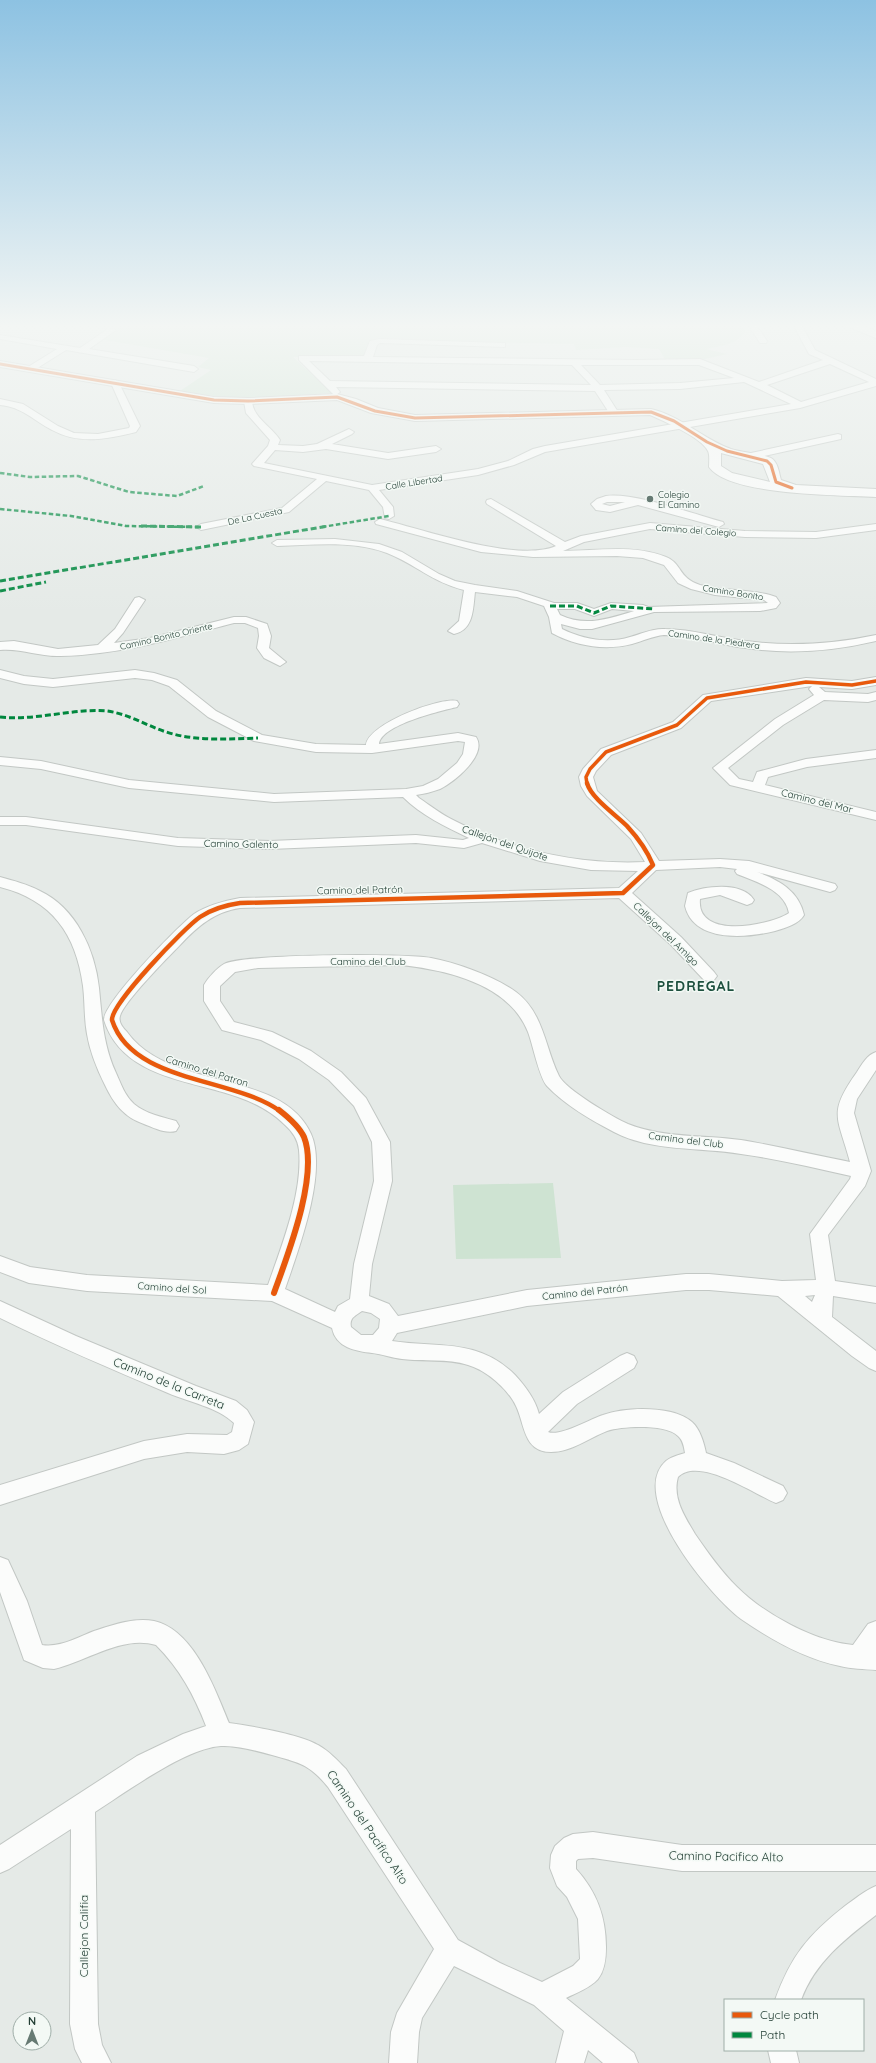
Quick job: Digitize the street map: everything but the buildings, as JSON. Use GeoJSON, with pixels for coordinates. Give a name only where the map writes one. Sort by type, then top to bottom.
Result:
{"type":"FeatureCollection","features":[{"type":"Feature","properties":{"kind":"street"},"geometry":{"type":"LineString","coordinates":[[48,422],[62,432],[100,438],[133,430],[135,426],[133,422]]}},
{"type":"Feature","properties":{"kind":"street"},"geometry":{"type":"LineString","coordinates":[[260,422],[272,434],[275,440],[273,447],[303,449],[321,446],[349,432]]}},
{"type":"Feature","properties":{"kind":"street"},"geometry":{"type":"LineString","coordinates":[[675,422],[707,442],[726,451],[767,461],[771,465],[776,482],[792,488]]}},
{"type":"Feature","properties":{"kind":"street","name":"Calle Libertad"},"geometry":{"type":"LineString","coordinates":[[273,447],[257,464],[323,479],[372,488],[464,474],[511,463],[539,450],[698,422]]}},
{"type":"Feature","properties":{"kind":"street"},"geometry":{"type":"LineString","coordinates":[[751,456],[838,438]]}},
{"type":"Feature","properties":{"kind":"street"},"geometry":{"type":"LineString","coordinates":[[707,442],[715,452],[715,467],[720,472],[750,482],[792,488],[876,493]]}},
{"type":"Feature","properties":{"kind":"street"},"geometry":{"type":"LineString","coordinates":[[321,446],[383,456],[436,449]]}},
{"type":"Feature","properties":{"kind":"street","name":"De La Cuesta"},"geometry":{"type":"LineString","coordinates":[[201,526],[285,510],[323,479]]}},
{"type":"Feature","properties":{"kind":"street","name":"Calle Libertad"},"geometry":{"type":"LineString","coordinates":[[372,488],[388,507],[389,516]]}},
{"type":"Feature","properties":{"kind":"street"},"geometry":{"type":"LineString","coordinates":[[491,502],[564,546]]}},
{"type":"Feature","properties":{"kind":"street"},"geometry":{"type":"LineString","coordinates":[[638,502],[686,514],[745,534]]}},
{"type":"Feature","properties":{"kind":"street"},"geometry":{"type":"LineString","coordinates":[[686,514],[686,528]]}},
{"type":"Feature","properties":{"kind":"street","name":"Camino del Colegio"},"geometry":{"type":"LineString","coordinates":[[380,522],[481,549],[522,554],[549,554],[581,539],[650,526],[745,534],[816,535],[876,527]]}},
{"type":"Feature","properties":{"kind":"street"},"geometry":{"type":"LineString","coordinates":[[859,530],[876,533]]}},
{"type":"Feature","properties":{"kind":"street"},"geometry":{"type":"LineString","coordinates":[[277,543],[317,542],[376,547],[400,555],[425,570],[422,575],[426,580],[444,591],[518,594],[550,606],[577,606],[594,613],[611,606],[654,609]]}},
{"type":"Feature","properties":{"kind":"street","name":"Camino Bonito"},"geometry":{"type":"LineString","coordinates":[[549,554],[629,554],[656,557],[667,560],[675,568],[680,580],[685,583],[706,589],[772,599],[774,603],[772,606],[760,608],[654,609],[638,612],[602,625],[564,623],[555,618]]}},
{"type":"Feature","properties":{"kind":"street"},"geometry":{"type":"LineString","coordinates":[[454,631],[465,622],[469,592]]}},
{"type":"Feature","properties":{"kind":"street"},"geometry":{"type":"LineString","coordinates":[[101,649],[119,631],[139,600]]}},
{"type":"Feature","properties":{"kind":"street","name":"Camino de la Piedrera"},"geometry":{"type":"LineString","coordinates":[[550,606],[555,618],[556,631],[564,636],[595,642],[629,642],[646,634],[664,632],[772,648],[834,646],[876,638]]}},
{"type":"Feature","properties":{"kind":"street","name":"Camino Bonito Oriente"},"geometry":{"type":"LineString","coordinates":[[0,646],[14,645],[58,653],[101,649],[150,641],[234,620],[246,620],[262,626],[264,630],[263,648],[268,655],[280,662]]}},
{"type":"Feature","properties":{"kind":"street"},"geometry":{"type":"LineString","coordinates":[[0,674],[24,680],[53,683],[135,674],[154,677],[173,683],[212,714],[258,738],[316,748],[372,749],[458,737],[471,740],[472,746],[471,753],[462,764],[437,785],[406,793],[274,798],[128,784],[48,767],[0,761]]}},
{"type":"Feature","properties":{"kind":"street"},"geometry":{"type":"LineString","coordinates":[[623,893],[653,865],[647,850],[638,838],[592,793],[588,786],[586,777],[590,769],[606,752],[677,725],[707,698],[806,682],[852,685],[876,681]]}},
{"type":"Feature","properties":{"kind":"street"},"geometry":{"type":"LineString","coordinates":[[806,682],[822,696],[868,698],[876,696]]}},
{"type":"Feature","properties":{"kind":"street","name":"Camino del Mar"},"geometry":{"type":"LineString","coordinates":[[822,696],[779,722],[720,768],[735,782],[876,816]]}},
{"type":"Feature","properties":{"kind":"street"},"geometry":{"type":"LineString","coordinates":[[372,749],[374,740],[382,730],[424,711],[453,704]]}},
{"type":"Feature","properties":{"kind":"street"},"geometry":{"type":"LineString","coordinates":[[758,787],[762,775],[806,763],[876,754]]}},
{"type":"Feature","properties":{"kind":"street","name":"Callejón del Quijote"},"geometry":{"type":"LineString","coordinates":[[406,793],[431,813],[450,824],[482,838],[540,857],[575,864],[614,867],[720,863],[768,869],[830,887]]}},
{"type":"Feature","properties":{"kind":"street","name":"Camino Galento"},"geometry":{"type":"LineString","coordinates":[[0,821],[26,821],[178,842],[270,845],[422,839],[464,844],[482,838]]}},
{"type":"Feature","properties":{"kind":"street"},"geometry":{"type":"LineString","coordinates":[[720,863],[780,889],[790,897],[796,906],[797,915],[789,922],[745,932],[729,932],[714,928],[702,921],[694,912],[691,904],[693,896],[702,892],[714,890],[729,891],[747,900]]}},
{"type":"Feature","properties":{"kind":"street"},"geometry":{"type":"LineString","coordinates":[[0,882],[13,884],[30,891],[44,899],[66,919],[81,944],[91,985],[93,1014],[98,1046],[104,1066],[121,1100],[129,1109],[143,1117],[170,1126]]}},
{"type":"Feature","properties":{"kind":"street","name":"Callejon del Amigo"},"geometry":{"type":"LineString","coordinates":[[623,893],[676,941],[709,976]]}},
{"type":"Feature","properties":{"kind":"street","name":"Camino del Patrón"},"geometry":{"type":"LineString","coordinates":[[112,1024],[112,1016],[116,1008],[152,966],[196,919],[223,905],[319,900],[623,893]]}},
{"type":"Feature","properties":{"kind":"street","name":"Camino del Club"},"geometry":{"type":"LineString","coordinates":[[359,1304],[363,1264],[383,1182],[381,1142],[360,1102],[335,1076],[305,1055],[266,1036],[228,1026],[212,1001],[212,985],[230,967],[258,963],[301,961],[401,960],[431,963],[477,977],[511,996],[526,1013],[536,1030],[552,1081],[581,1105],[621,1128],[647,1137],[741,1147],[862,1171]]}},
{"type":"Feature","properties":{"kind":"street"},"geometry":{"type":"LineString","coordinates":[[93,1014],[112,1024]]}},
{"type":"Feature","properties":{"kind":"street","name":"Camino del Patron"},"geometry":{"type":"LineString","coordinates":[[112,1024],[123,1042],[133,1052],[150,1062],[173,1072],[247,1093],[277,1108],[294,1123],[304,1136],[308,1150],[307,1170],[302,1202],[290,1246],[274,1293]]}},
{"type":"Feature","properties":{"kind":"street"},"geometry":{"type":"LineString","coordinates":[[822,1320],[822,1301],[827,1287],[819,1234],[859,1181],[862,1171],[847,1121],[846,1107],[850,1097],[876,1058]]}},
{"type":"Feature","properties":{"kind":"street","name":"Camino del Sol"},"geometry":{"type":"LineString","coordinates":[[0,1264],[29,1275],[87,1283],[274,1293],[340,1323]]}},
{"type":"Feature","properties":{"kind":"street","name":"Camino del Patrón"},"geometry":{"type":"LineString","coordinates":[[390,1326],[527,1298],[686,1282],[708,1282],[782,1289],[827,1287]]}},
{"type":"Feature","properties":{"kind":"street"},"geometry":{"type":"LineString","coordinates":[[827,1287],[876,1295]]}},
{"type":"Feature","properties":{"kind":"street"},"geometry":{"type":"LineString","coordinates":[[782,1289],[876,1362]]}},
{"type":"Feature","properties":{"kind":"street"},"geometry":{"type":"LineString","coordinates":[[371,1303],[382,1308],[388,1316],[390,1326],[387,1333],[372,1344],[364,1345],[349,1340],[344,1335],[340,1323],[343,1314],[350,1308],[359,1304],[371,1303]]}},
{"type":"Feature","properties":{"kind":"street","name":"Camino de la Carreta"},"geometry":{"type":"LineString","coordinates":[[0,1309],[69,1342],[190,1393],[229,1407],[240,1416],[244,1422],[244,1429],[241,1437],[232,1443],[224,1445],[186,1443],[144,1450],[0,1495]]}},
{"type":"Feature","properties":{"kind":"street"},"geometry":{"type":"LineString","coordinates":[[372,1344],[384,1349],[398,1351],[441,1352],[475,1358],[494,1369],[522,1398],[528,1411],[534,1432],[544,1442],[558,1442],[611,1421],[625,1419],[671,1421],[685,1429],[694,1445],[697,1461]]}},
{"type":"Feature","properties":{"kind":"street"},"geometry":{"type":"LineString","coordinates":[[534,1432],[570,1398],[627,1362]]}},
{"type":"Feature","properties":{"kind":"street"},"geometry":{"type":"LineString","coordinates":[[776,1493],[745,1477],[697,1461],[682,1463],[674,1467],[666,1482],[666,1493],[671,1510],[688,1542],[722,1586],[740,1604],[804,1642],[838,1655],[867,1657],[876,1632]]}},
{"type":"Feature","properties":{"kind":"street"},"geometry":{"type":"LineString","coordinates":[[0,1568],[16,1602],[32,1652],[41,1658],[55,1658],[97,1640],[136,1633],[162,1636],[181,1653],[196,1674],[221,1734]]}},
{"type":"Feature","properties":{"kind":"street","name":"Camino del Pacifico Alto"},"geometry":{"type":"LineString","coordinates":[[1,1865],[83,1807],[146,1766],[192,1742],[221,1734],[255,1739],[309,1753],[326,1766],[337,1778],[449,1948],[491,1972],[544,1996],[624,2063]]}},
{"type":"Feature","properties":{"kind":"street","name":"Callejon Califia"},"geometry":{"type":"LineString","coordinates":[[83,1807],[84,2024],[89,2049],[97,2063]]}},
{"type":"Feature","properties":{"kind":"street","name":"Camino Pacifico Alto"},"geometry":{"type":"LineString","coordinates":[[544,1996],[589,1969],[593,1961],[594,1950],[591,1917],[576,1888],[566,1877],[563,1868],[564,1855],[573,1847],[593,1845],[682,1858],[876,1858]]}},
{"type":"Feature","properties":{"kind":"street"},"geometry":{"type":"LineString","coordinates":[[788,1999],[792,1984],[805,1963],[824,1939],[876,1899]]}},
{"type":"Feature","properties":{"kind":"street"},"geometry":{"type":"LineString","coordinates":[[403,2063],[405,2032],[410,2013],[449,1948]]}},
{"type":"Feature","properties":{"kind":"street"},"geometry":{"type":"LineString","coordinates":[[570,2063],[578,2026]]}},
{"type":"Feature","properties":{"kind":"street"},"geometry":{"type":"LineString","coordinates":[[782,2051],[785,2063]]}},
{"type":"Feature","properties":{"kind":"green space"},"geometry":{"type":"Polygon","coordinates":[[[553,1183],[561,1258],[456,1259],[453,1185],[553,1183]]]}},
{"type":"Feature","properties":{"kind":"marked path"},"geometry":{"type":"LineString","coordinates":[[0,473],[30,477],[78,476],[129,492],[177,496],[204,486]]}},
{"type":"Feature","properties":{"kind":"marked path"},"geometry":{"type":"LineString","coordinates":[[0,509],[71,516],[126,526],[201,527]]}},
{"type":"Feature","properties":{"kind":"marked path"},"geometry":{"type":"LineString","coordinates":[[0,581],[389,516]]}},
{"type":"Feature","properties":{"kind":"marked path"},"geometry":{"type":"LineString","coordinates":[[0,591],[46,582]]}},
{"type":"Feature","properties":{"kind":"marked path"},"geometry":{"type":"LineString","coordinates":[[550,606],[577,606],[594,613],[611,606],[654,609]]}},
{"type":"Feature","properties":{"kind":"marked path"},"geometry":{"type":"LineString","coordinates":[[0,717],[26,719],[104,711],[119,713],[161,730],[184,736],[209,739],[258,738]]}},
{"type":"Feature","properties":{"kind":"cycle path"},"geometry":{"type":"LineString","coordinates":[[676,422],[707,442],[727,451],[767,461],[771,465],[776,482],[792,488]]}},
{"type":"Feature","properties":{"kind":"cycle path"},"geometry":{"type":"LineString","coordinates":[[274,1293],[293,1237],[305,1189],[308,1167],[307,1149],[303,1135],[286,1115],[256,1097],[241,1091],[176,1074],[149,1062],[137,1054],[127,1044],[112,1020],[112,1016],[121,1001],[184,931],[208,912],[217,908],[240,903],[623,893],[653,865],[636,836],[592,793],[588,786],[586,777],[590,769],[606,752],[677,725],[707,698],[806,682],[852,685],[876,681]]}},
{"type":"Feature","properties":{"kind":"place","name":"Colegio El Camino"},"geometry":{"type":"Point","coordinates":[650,499]}},
{"type":"Feature","properties":{"kind":"district","name":"PEDREGAL"},"geometry":{"type":"Point","coordinates":[696,986]}}]}
